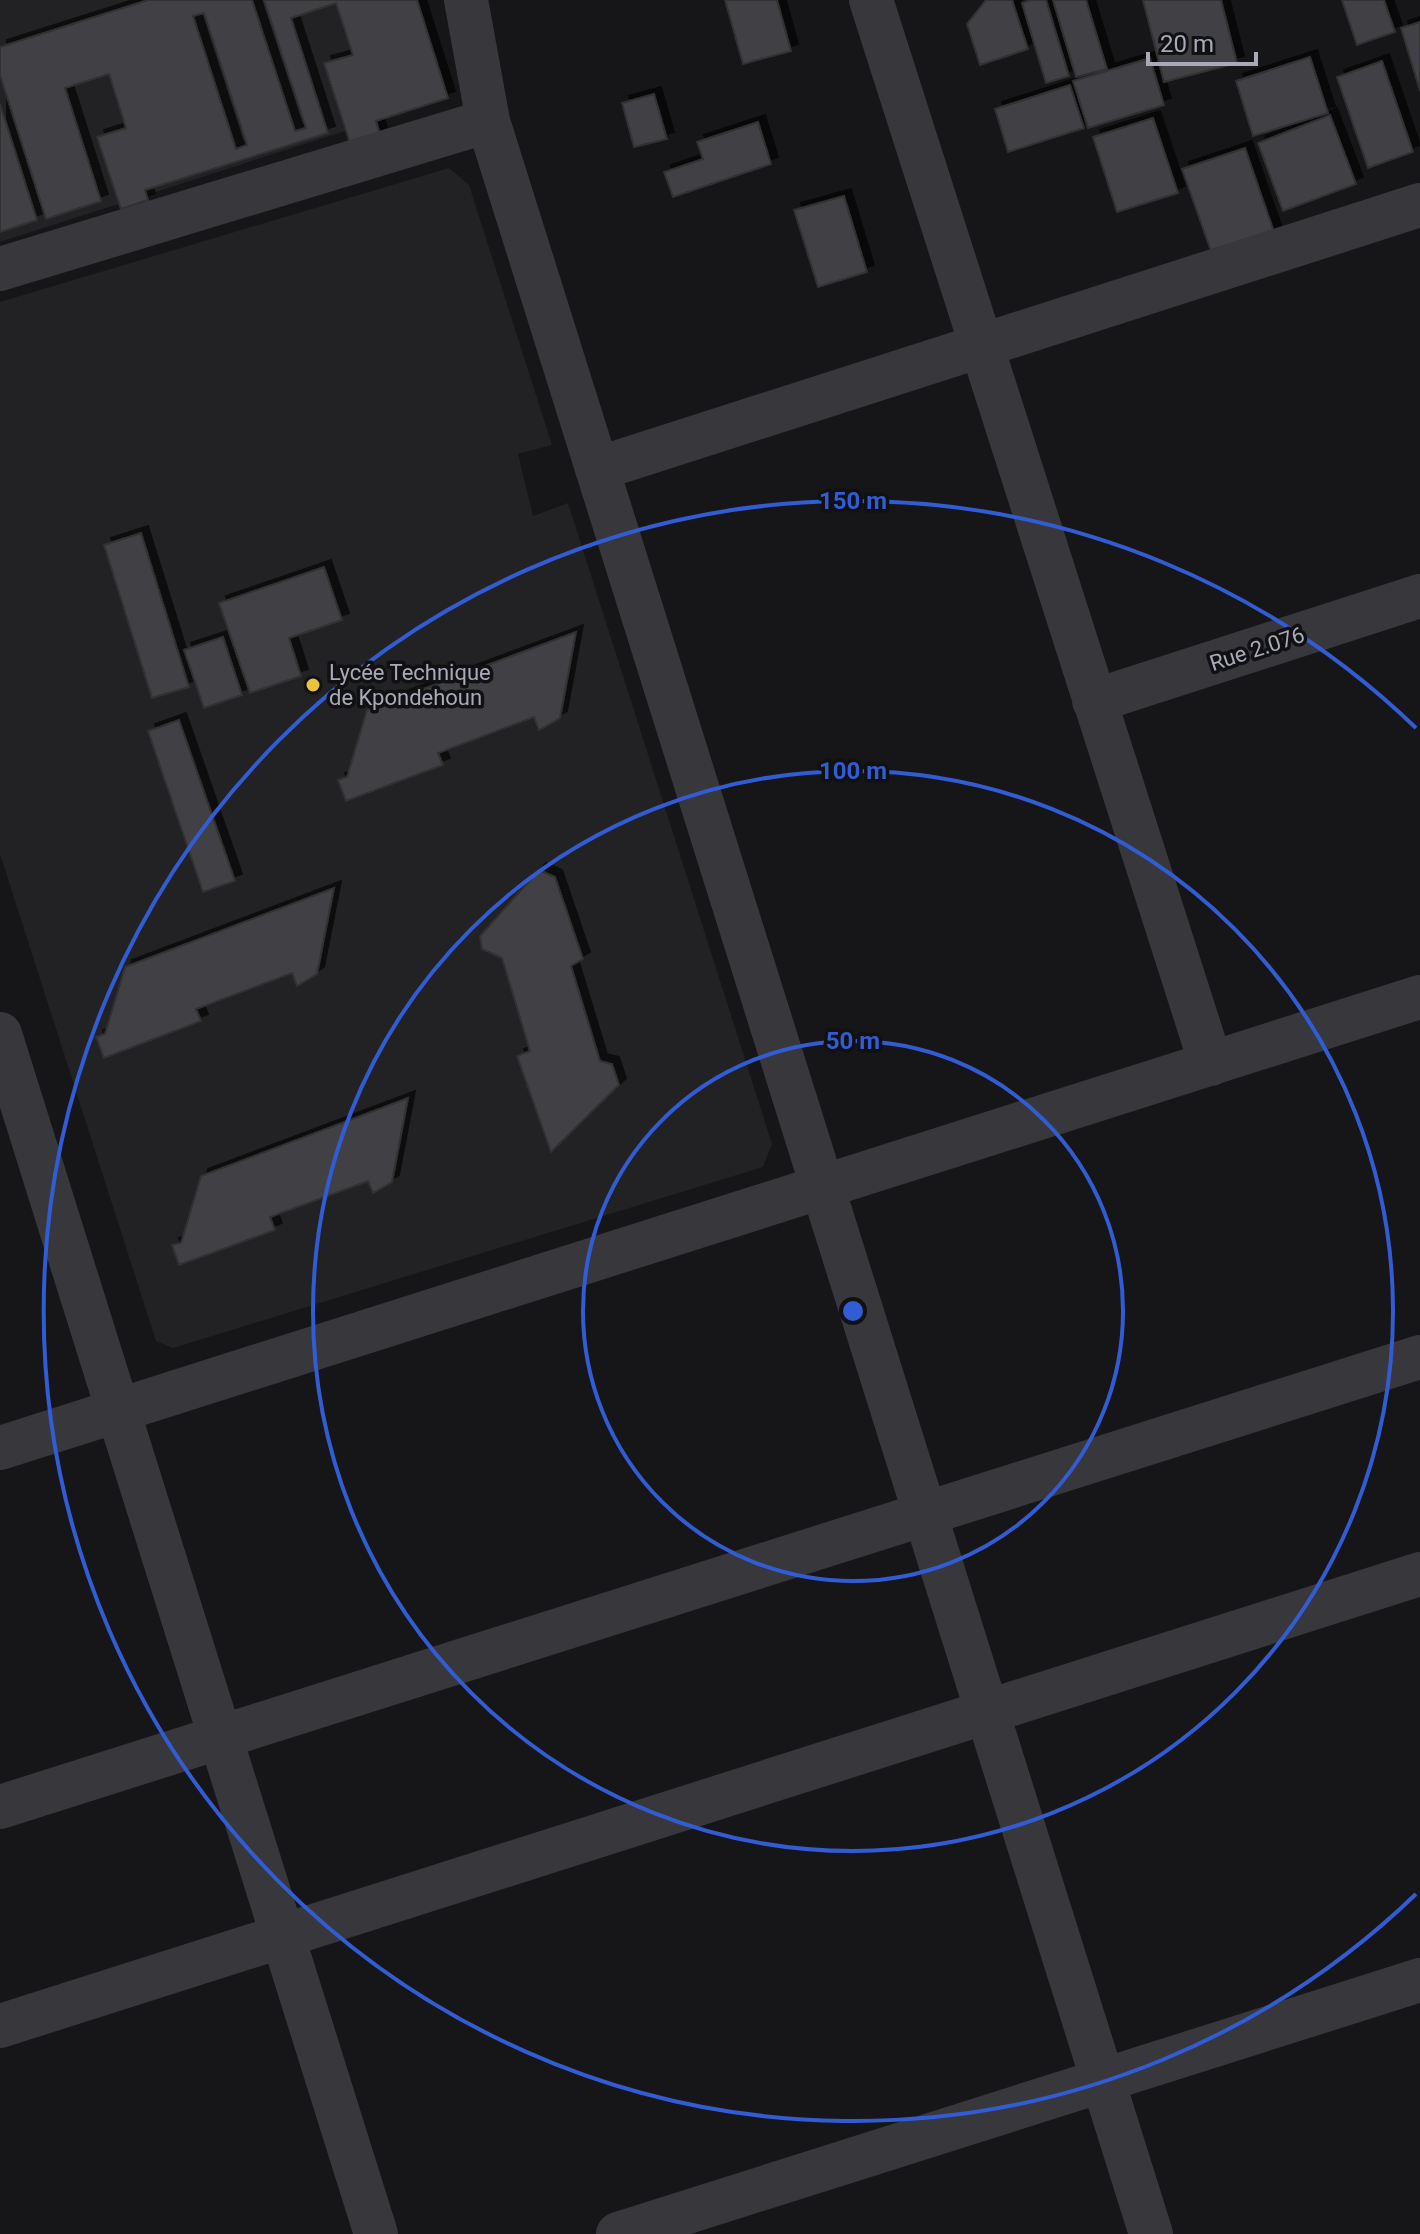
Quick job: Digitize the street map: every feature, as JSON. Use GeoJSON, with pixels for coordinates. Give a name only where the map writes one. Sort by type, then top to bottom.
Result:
{"type":"FeatureCollection","features":[{"type":"Feature","properties":{"kind":"street"},"geometry":{"type":"LineString","coordinates":[[466,0],[488,121],[1151,2234]]}},
{"type":"Feature","properties":{"kind":"street"},"geometry":{"type":"LineString","coordinates":[[871,0],[1211,1064]]}},
{"type":"Feature","properties":{"kind":"street"},"geometry":{"type":"LineString","coordinates":[[0,269],[488,121]]}},
{"type":"Feature","properties":{"kind":"street"},"geometry":{"type":"LineString","coordinates":[[597,469],[1420,205]]}},
{"type":"Feature","properties":{"kind":"street","name":"Rue 2.076"},"geometry":{"type":"LineString","coordinates":[[1094,701],[1420,596]]}},
{"type":"Feature","properties":{"kind":"street"},"geometry":{"type":"LineString","coordinates":[[0,1448],[1420,997]]}},
{"type":"Feature","properties":{"kind":"street"},"geometry":{"type":"LineString","coordinates":[[0,1034],[376,2234]]}},
{"type":"Feature","properties":{"kind":"street"},"geometry":{"type":"LineString","coordinates":[[0,1807],[219,1735],[1420,1357]]}},
{"type":"Feature","properties":{"kind":"street"},"geometry":{"type":"LineString","coordinates":[[0,2026],[1420,1574]]}},
{"type":"Feature","properties":{"kind":"street"},"geometry":{"type":"LineString","coordinates":[[618,2234],[1420,1980]]}},
{"type":"Feature","properties":{"kind":"shaded area"},"geometry":{"type":"Polygon","coordinates":[[[0,0],[417,0],[448,98],[0,242],[0,0]]]}},
{"type":"Feature","properties":{"kind":"shaded area","name":"Lycée Technique de Kpondehoun"},"geometry":{"type":"Polygon","coordinates":[[[449,168],[469,185],[552,445],[518,454],[533,516],[568,503],[772,1144],[763,1167],[173,1348],[156,1341],[0,854],[0,302],[449,168]]]}},
{"type":"Feature","properties":{"kind":"building"},"geometry":{"type":"Polygon","coordinates":[[[148,0],[252,0],[295,131],[306,128],[264,0],[417,0],[448,98],[376,121],[380,134],[350,143],[324,63],[353,55],[336,3],[291,18],[328,133],[145,190],[148,200],[121,209],[97,137],[126,128],[109,74],[65,88],[101,201],[46,219],[0,75],[0,47],[148,0]],[[204,13],[193,16],[236,149],[247,145],[204,13]]]}},
{"type":"Feature","properties":{"kind":"building"},"geometry":{"type":"Polygon","coordinates":[[[725,0],[777,0],[791,51],[743,64],[725,0]]]}},
{"type":"Feature","properties":{"kind":"building"},"geometry":{"type":"Polygon","coordinates":[[[986,0],[1012,0],[1028,49],[980,65],[967,24],[986,0]]]}},
{"type":"Feature","properties":{"kind":"building"},"geometry":{"type":"Polygon","coordinates":[[[1046,0],[1069,76],[1046,83],[1022,3],[1046,0]]]}},
{"type":"Feature","properties":{"kind":"building"},"geometry":{"type":"Polygon","coordinates":[[[1053,0],[1086,0],[1107,69],[1076,77],[1053,0]]]}},
{"type":"Feature","properties":{"kind":"building"},"geometry":{"type":"Polygon","coordinates":[[[1143,0],[1221,0],[1237,63],[1164,82],[1143,0]]]}},
{"type":"Feature","properties":{"kind":"building"},"geometry":{"type":"Polygon","coordinates":[[[1342,0],[1384,0],[1395,32],[1357,45],[1342,0]]]}},
{"type":"Feature","properties":{"kind":"building"},"geometry":{"type":"Polygon","coordinates":[[[1420,22],[1420,91],[1401,28],[1420,22]]]}},
{"type":"Feature","properties":{"kind":"building"},"geometry":{"type":"Polygon","coordinates":[[[1310,57],[1328,113],[1253,136],[1236,81],[1310,57]]]}},
{"type":"Feature","properties":{"kind":"building"},"geometry":{"type":"Polygon","coordinates":[[[1150,58],[1164,105],[1088,128],[1073,81],[1150,58]]]}},
{"type":"Feature","properties":{"kind":"building"},"geometry":{"type":"Polygon","coordinates":[[[1382,61],[1413,152],[1368,168],[1337,77],[1382,61]]]}},
{"type":"Feature","properties":{"kind":"building"},"geometry":{"type":"Polygon","coordinates":[[[1070,85],[1084,128],[1008,152],[995,109],[1070,85]]]}},
{"type":"Feature","properties":{"kind":"building"},"geometry":{"type":"Polygon","coordinates":[[[654,94],[667,139],[634,147],[622,103],[654,94]]]}},
{"type":"Feature","properties":{"kind":"building"},"geometry":{"type":"Polygon","coordinates":[[[0,104],[37,220],[0,232],[0,104]]]}},
{"type":"Feature","properties":{"kind":"building"},"geometry":{"type":"Polygon","coordinates":[[[1330,115],[1356,184],[1283,211],[1258,143],[1330,115]]]}},
{"type":"Feature","properties":{"kind":"building"},"geometry":{"type":"Polygon","coordinates":[[[1153,118],[1178,193],[1117,212],[1093,137],[1153,118]]]}},
{"type":"Feature","properties":{"kind":"building"},"geometry":{"type":"Polygon","coordinates":[[[758,122],[771,164],[673,197],[664,172],[703,159],[697,142],[758,122]]]}},
{"type":"Feature","properties":{"kind":"building"},"geometry":{"type":"Polygon","coordinates":[[[1245,148],[1274,232],[1212,254],[1182,169],[1245,148]]]}},
{"type":"Feature","properties":{"kind":"building"},"geometry":{"type":"Polygon","coordinates":[[[844,196],[867,272],[818,287],[794,210],[844,196]]]}},
{"type":"Feature","properties":{"kind":"building"},"geometry":{"type":"Polygon","coordinates":[[[141,533],[189,687],[152,698],[104,545],[141,533]]]}},
{"type":"Feature","properties":{"kind":"building"},"geometry":{"type":"Polygon","coordinates":[[[324,567],[342,620],[289,638],[301,676],[250,693],[219,603],[324,567]]]}},
{"type":"Feature","properties":{"kind":"building"},"geometry":{"type":"Polygon","coordinates":[[[576,632],[560,718],[539,730],[534,717],[438,753],[443,765],[346,801],[338,780],[347,777],[367,710],[576,632]]]}},
{"type":"Feature","properties":{"kind":"building"},"geometry":{"type":"Polygon","coordinates":[[[223,637],[242,695],[204,708],[184,650],[223,637]]]}},
{"type":"Feature","properties":{"kind":"building"},"geometry":{"type":"Polygon","coordinates":[[[179,720],[235,881],[203,892],[148,731],[179,720]]]}},
{"type":"Feature","properties":{"kind":"building"},"geometry":{"type":"Polygon","coordinates":[[[539,870],[555,877],[583,959],[571,966],[600,1061],[612,1064],[619,1085],[551,1152],[517,1056],[530,1051],[502,958],[482,949],[480,936],[539,870]]]}},
{"type":"Feature","properties":{"kind":"building"},"geometry":{"type":"Polygon","coordinates":[[[334,888],[317,974],[297,986],[292,973],[196,1009],[201,1021],[104,1058],[96,1037],[105,1034],[125,967],[334,888]]]}},
{"type":"Feature","properties":{"kind":"building"},"geometry":{"type":"Polygon","coordinates":[[[408,1098],[392,1182],[373,1193],[368,1181],[270,1217],[275,1230],[179,1265],[172,1245],[181,1243],[201,1176],[408,1098]]]}},
{"type":"Feature","properties":{"kind":"place","name":"Lycée Technique de Kpondehoun"},"geometry":{"type":"Point","coordinates":[313,685]}}]}
